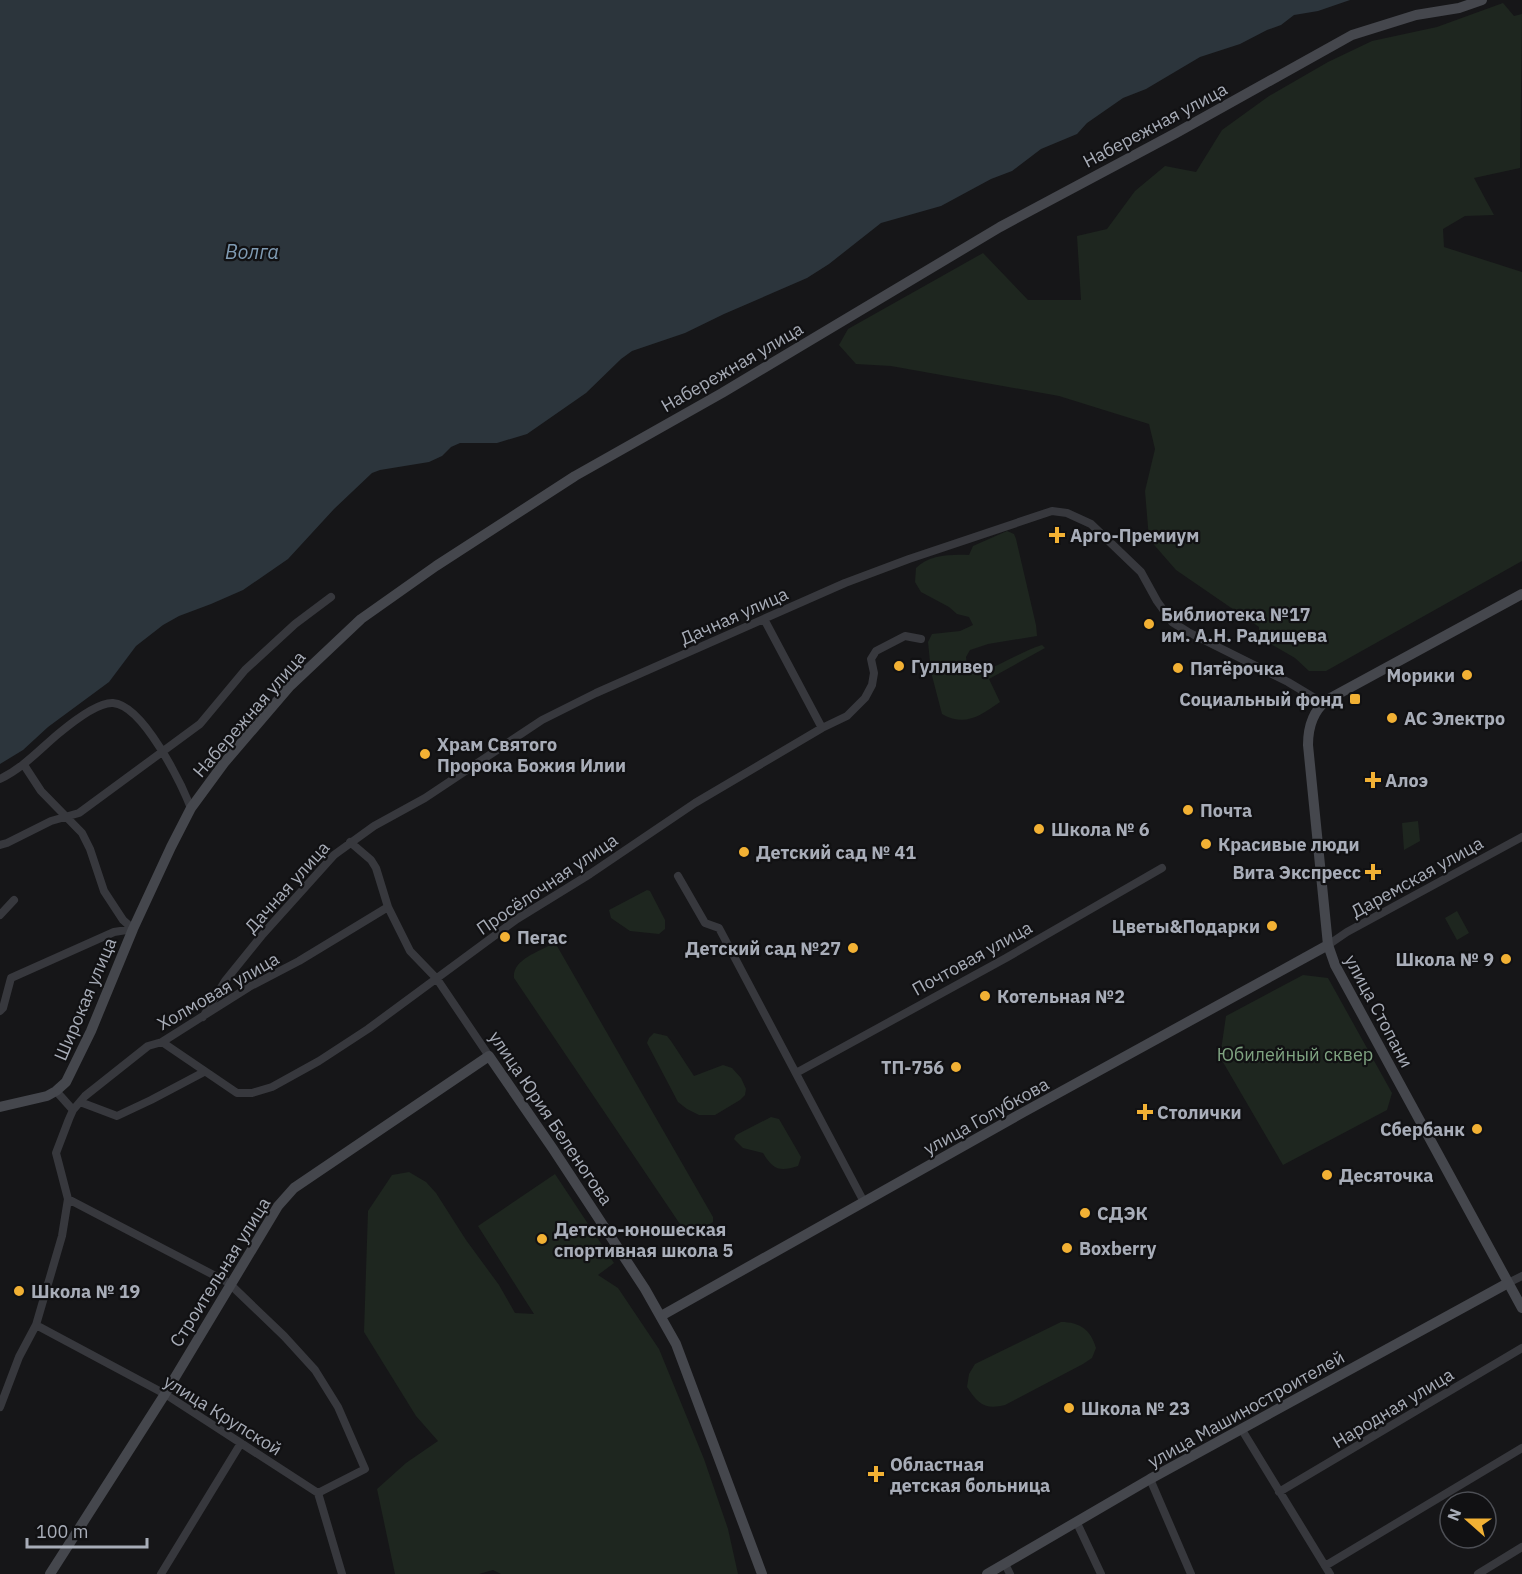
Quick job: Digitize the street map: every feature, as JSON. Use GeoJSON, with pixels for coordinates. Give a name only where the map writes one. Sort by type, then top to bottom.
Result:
{"type":"FeatureCollection","features":[{"type":"Feature","properties":{"kind":"street","name":"Набережная улица"},"geometry":{"type":"LineString","coordinates":[[134,929],[191,808],[224,763],[290,686],[362,619],[436,566],[575,476],[722,393],[1000,227],[1352,35],[1416,15],[1459,8],[1482,0]]}},
{"type":"Feature","properties":{"kind":"street","name":"Дачная улица"},"geometry":{"type":"LineString","coordinates":[[203,1017],[225,981],[263,934],[334,855],[374,826],[425,798],[542,720],[596,693],[846,583],[909,559],[1052,511],[1067,513],[1091,524],[1141,572],[1172,622],[1303,690],[1323,703]]}},
{"type":"Feature","properties":{"kind":"street"},"geometry":{"type":"LineString","coordinates":[[1323,703],[1522,594]]}},
{"type":"Feature","properties":{"kind":"street"},"geometry":{"type":"LineString","coordinates":[[0,845],[51,821],[79,813],[200,724],[245,670],[296,624],[331,597]]}},
{"type":"Feature","properties":{"kind":"street"},"geometry":{"type":"LineString","coordinates":[[764,620],[822,728]]}},
{"type":"Feature","properties":{"kind":"street","name":"Просёлочная улица"},"geometry":{"type":"LineString","coordinates":[[162,1042],[237,1093],[252,1093],[272,1087],[319,1061],[368,1029],[518,919],[695,803],[822,728],[848,716],[865,698],[873,685],[874,673],[871,659],[876,651],[905,636],[921,639]]}},
{"type":"Feature","properties":{"kind":"street"},"geometry":{"type":"LineString","coordinates":[[0,779],[24,765],[59,733],[85,714],[100,705],[112,703],[121,705],[133,714],[152,735],[182,784],[191,808]]}},
{"type":"Feature","properties":{"kind":"street","name":"улица Стопани"},"geometry":{"type":"LineString","coordinates":[[1323,703],[1311,721],[1308,745],[1328,945],[1340,976],[1522,1308]]}},
{"type":"Feature","properties":{"kind":"street"},"geometry":{"type":"LineString","coordinates":[[24,765],[41,791],[82,833],[90,849],[104,891],[123,920],[134,929]]}},
{"type":"Feature","properties":{"kind":"street","name":"Даремская улица"},"geometry":{"type":"LineString","coordinates":[[1328,945],[1347,932],[1522,837]]}},
{"type":"Feature","properties":{"kind":"street","name":"улица Юрия Беленогова"},"geometry":{"type":"LineString","coordinates":[[350,843],[371,860],[376,868],[388,907],[410,951],[437,979],[553,1149],[661,1316],[675,1344],[762,1574]]}},
{"type":"Feature","properties":{"kind":"street","name":"Почтовая улица"},"geometry":{"type":"LineString","coordinates":[[796,1073],[1005,958],[1162,867]]}},
{"type":"Feature","properties":{"kind":"street"},"geometry":{"type":"LineString","coordinates":[[678,876],[705,923],[719,928],[864,1202]]}},
{"type":"Feature","properties":{"kind":"street"},"geometry":{"type":"LineString","coordinates":[[0,915],[14,900]]}},
{"type":"Feature","properties":{"kind":"street","name":"Холмовая улица"},"geometry":{"type":"LineString","coordinates":[[68,1199],[56,1153],[73,1110],[80,1102],[148,1046],[162,1042],[249,987],[299,961],[388,907]]}},
{"type":"Feature","properties":{"kind":"street"},"geometry":{"type":"LineString","coordinates":[[0,1011],[3,1008],[10,978],[114,932],[134,929]]}},
{"type":"Feature","properties":{"kind":"street","name":"Широкая улица"},"geometry":{"type":"LineString","coordinates":[[56,1091],[66,1082],[76,1063],[134,929]]}},
{"type":"Feature","properties":{"kind":"street","name":"улица Голубкова"},"geometry":{"type":"LineString","coordinates":[[661,1316],[1328,945]]}},
{"type":"Feature","properties":{"kind":"street","name":"Строительная улица"},"geometry":{"type":"LineString","coordinates":[[50,1574],[165,1394],[278,1206],[294,1188],[489,1056]]}},
{"type":"Feature","properties":{"kind":"street"},"geometry":{"type":"LineString","coordinates":[[80,1102],[117,1116],[204,1072]]}},
{"type":"Feature","properties":{"kind":"street"},"geometry":{"type":"LineString","coordinates":[[0,1107],[47,1096],[56,1091],[73,1110]]}},
{"type":"Feature","properties":{"kind":"street"},"geometry":{"type":"LineString","coordinates":[[0,1407],[19,1357],[36,1325],[57,1256],[68,1199],[230,1284],[284,1336],[315,1370],[338,1407],[365,1469],[318,1493],[342,1574]]}},
{"type":"Feature","properties":{"kind":"street","name":"улица Машиностроителей"},"geometry":{"type":"LineString","coordinates":[[987,1574],[1007,1569],[1150,1479],[1522,1276]]}},
{"type":"Feature","properties":{"kind":"street","name":"улица Крупской"},"geometry":{"type":"LineString","coordinates":[[36,1325],[165,1394],[318,1493]]}},
{"type":"Feature","properties":{"kind":"street","name":"Народная улица"},"geometry":{"type":"LineString","coordinates":[[1279,1492],[1522,1348]]}},
{"type":"Feature","properties":{"kind":"street"},"geometry":{"type":"LineString","coordinates":[[1242,1430],[1330,1574]]}},
{"type":"Feature","properties":{"kind":"street"},"geometry":{"type":"LineString","coordinates":[[161,1574],[241,1443]]}},
{"type":"Feature","properties":{"kind":"street"},"geometry":{"type":"LineString","coordinates":[[1325,1566],[1522,1448]]}},
{"type":"Feature","properties":{"kind":"street"},"geometry":{"type":"LineString","coordinates":[[1150,1479],[1191,1574]]}},
{"type":"Feature","properties":{"kind":"street"},"geometry":{"type":"LineString","coordinates":[[1077,1523],[1101,1574]]}},
{"type":"Feature","properties":{"kind":"street"},"geometry":{"type":"LineString","coordinates":[[1478,1574],[1522,1547]]}},
{"type":"Feature","properties":{"kind":"green space"},"geometry":{"type":"Polygon","coordinates":[[[1503,3],[1514,16],[1522,14],[1520,168],[1474,178],[1494,215],[1465,216],[1443,229],[1444,247],[1522,272],[1522,561],[1326,671],[1309,671],[1295,658],[1259,637],[1259,627],[1176,570],[1149,539],[1145,491],[1155,449],[1149,424],[1059,396],[891,366],[856,364],[839,345],[848,329],[983,253],[1028,300],[1081,300],[1077,236],[1107,229],[1135,191],[1165,166],[1196,172],[1222,130],[1269,96],[1328,62],[1372,41],[1437,27],[1503,3]]]}},
{"type":"Feature","properties":{"kind":"green space"},"geometry":{"type":"Polygon","coordinates":[[[1007,531],[1014,534],[1016,539],[1037,636],[988,644],[970,650],[966,657],[967,666],[980,672],[1042,645],[1045,648],[989,679],[1000,702],[972,718],[958,720],[950,718],[942,714],[931,672],[928,642],[932,634],[960,631],[973,625],[969,617],[957,614],[949,607],[921,592],[915,582],[916,568],[934,558],[969,555],[973,546],[1007,531]]]}},
{"type":"Feature","properties":{"kind":"green space"},"geometry":{"type":"Polygon","coordinates":[[[1418,821],[1420,841],[1404,850],[1402,823],[1418,821]]]}},
{"type":"Feature","properties":{"kind":"green space"},"geometry":{"type":"Polygon","coordinates":[[[647,890],[650,891],[665,920],[665,929],[659,934],[630,931],[611,918],[609,910],[647,890]]]}},
{"type":"Feature","properties":{"kind":"green space"},"geometry":{"type":"Polygon","coordinates":[[[1457,911],[1469,933],[1457,940],[1445,918],[1457,911]]]}},
{"type":"Feature","properties":{"kind":"green space"},"geometry":{"type":"Polygon","coordinates":[[[552,944],[557,946],[713,1217],[713,1222],[693,1236],[686,1233],[514,978],[514,972],[521,961],[552,944]]]}},
{"type":"Feature","properties":{"kind":"green space","name":"Юбилейный сквер"},"geometry":{"type":"Polygon","coordinates":[[[1303,975],[1328,978],[1392,1093],[1387,1110],[1283,1165],[1220,1057],[1226,1016],[1303,975]]]}},
{"type":"Feature","properties":{"kind":"green space"},"geometry":{"type":"Polygon","coordinates":[[[654,1033],[667,1036],[694,1076],[723,1065],[732,1068],[741,1078],[746,1089],[745,1095],[715,1115],[699,1115],[687,1109],[678,1102],[647,1043],[654,1033]]]}},
{"type":"Feature","properties":{"kind":"green space"},"geometry":{"type":"Polygon","coordinates":[[[771,1117],[779,1119],[801,1157],[798,1166],[778,1168],[770,1163],[763,1153],[743,1148],[734,1139],[736,1135],[771,1117]]]}},
{"type":"Feature","properties":{"kind":"green space"},"geometry":{"type":"Polygon","coordinates":[[[409,1172],[426,1182],[436,1193],[466,1240],[499,1285],[515,1313],[534,1314],[478,1226],[555,1174],[614,1263],[598,1275],[618,1288],[659,1349],[704,1459],[728,1529],[738,1574],[501,1574],[493,1570],[479,1574],[395,1574],[377,1489],[406,1463],[438,1441],[416,1416],[364,1332],[368,1211],[392,1175],[409,1172]]]}},
{"type":"Feature","properties":{"kind":"green space"},"geometry":{"type":"Polygon","coordinates":[[[1061,1322],[1079,1325],[1088,1332],[1096,1348],[1092,1358],[1005,1405],[987,1406],[975,1398],[967,1387],[969,1374],[975,1364],[1061,1322]]]}},
{"type":"Feature","properties":{"kind":"water","name":"Волга"},"geometry":{"type":"Polygon","coordinates":[[[0,0],[1350,0],[1318,11],[1294,15],[1281,25],[1240,44],[1200,57],[1146,89],[1123,98],[1087,123],[1077,134],[1041,149],[1012,171],[991,179],[941,206],[881,223],[829,264],[807,278],[685,333],[632,351],[586,393],[527,434],[497,443],[460,443],[429,462],[372,473],[334,509],[288,559],[243,590],[179,616],[163,625],[136,646],[109,682],[48,727],[23,750],[0,764],[0,0]]]}},
{"type":"Feature","properties":{"kind":"place","name":"Арго-Премиум"},"geometry":{"type":"Point","coordinates":[1057,535]}},
{"type":"Feature","properties":{"kind":"place","name":"Библиотека №17 им. А.Н. Радищева"},"geometry":{"type":"Point","coordinates":[1149,624]}},
{"type":"Feature","properties":{"kind":"place","name":"Гулливер"},"geometry":{"type":"Point","coordinates":[899,666]}},
{"type":"Feature","properties":{"kind":"place","name":"Пятёрочка"},"geometry":{"type":"Point","coordinates":[1178,668]}},
{"type":"Feature","properties":{"kind":"place","name":"Морики"},"geometry":{"type":"Point","coordinates":[1467,675]}},
{"type":"Feature","properties":{"kind":"place","name":"Социальный фонд"},"geometry":{"type":"Point","coordinates":[1355,699]}},
{"type":"Feature","properties":{"kind":"place","name":"АС Электро"},"geometry":{"type":"Point","coordinates":[1392,718]}},
{"type":"Feature","properties":{"kind":"place","name":"Храм Святого Пророка Божия Илии"},"geometry":{"type":"Point","coordinates":[425,754]}},
{"type":"Feature","properties":{"kind":"place","name":"Алоэ"},"geometry":{"type":"Point","coordinates":[1373,780]}},
{"type":"Feature","properties":{"kind":"place","name":"Почта"},"geometry":{"type":"Point","coordinates":[1188,810]}},
{"type":"Feature","properties":{"kind":"place","name":"Школа № 6"},"geometry":{"type":"Point","coordinates":[1039,829]}},
{"type":"Feature","properties":{"kind":"place","name":"Красивые люди"},"geometry":{"type":"Point","coordinates":[1206,844]}},
{"type":"Feature","properties":{"kind":"place","name":"Детский сад № 41"},"geometry":{"type":"Point","coordinates":[744,852]}},
{"type":"Feature","properties":{"kind":"place","name":"Вита Экспресс"},"geometry":{"type":"Point","coordinates":[1373,872]}},
{"type":"Feature","properties":{"kind":"place","name":"Цветы&Подарки"},"geometry":{"type":"Point","coordinates":[1272,926]}},
{"type":"Feature","properties":{"kind":"place","name":"Пегас"},"geometry":{"type":"Point","coordinates":[505,937]}},
{"type":"Feature","properties":{"kind":"place","name":"Детский сад №27"},"geometry":{"type":"Point","coordinates":[853,948]}},
{"type":"Feature","properties":{"kind":"place","name":"Школа № 9"},"geometry":{"type":"Point","coordinates":[1506,959]}},
{"type":"Feature","properties":{"kind":"place","name":"Котельная №2"},"geometry":{"type":"Point","coordinates":[985,996]}},
{"type":"Feature","properties":{"kind":"place","name":"ТП-756"},"geometry":{"type":"Point","coordinates":[956,1067]}},
{"type":"Feature","properties":{"kind":"place","name":"Столички"},"geometry":{"type":"Point","coordinates":[1145,1112]}},
{"type":"Feature","properties":{"kind":"place","name":"Сбербанк"},"geometry":{"type":"Point","coordinates":[1477,1129]}},
{"type":"Feature","properties":{"kind":"place","name":"Десяточка"},"geometry":{"type":"Point","coordinates":[1327,1175]}},
{"type":"Feature","properties":{"kind":"place","name":"СДЭК"},"geometry":{"type":"Point","coordinates":[1085,1213]}},
{"type":"Feature","properties":{"kind":"place","name":"Детско-юношеская спортивная школа 5"},"geometry":{"type":"Point","coordinates":[542,1239]}},
{"type":"Feature","properties":{"kind":"place","name":"Boxberry"},"geometry":{"type":"Point","coordinates":[1067,1248]}},
{"type":"Feature","properties":{"kind":"place","name":"Школа № 19"},"geometry":{"type":"Point","coordinates":[19,1291]}},
{"type":"Feature","properties":{"kind":"place","name":"Школа № 23"},"geometry":{"type":"Point","coordinates":[1069,1408]}},
{"type":"Feature","properties":{"kind":"place","name":"Областная детская больница"},"geometry":{"type":"Point","coordinates":[876,1474]}}]}
